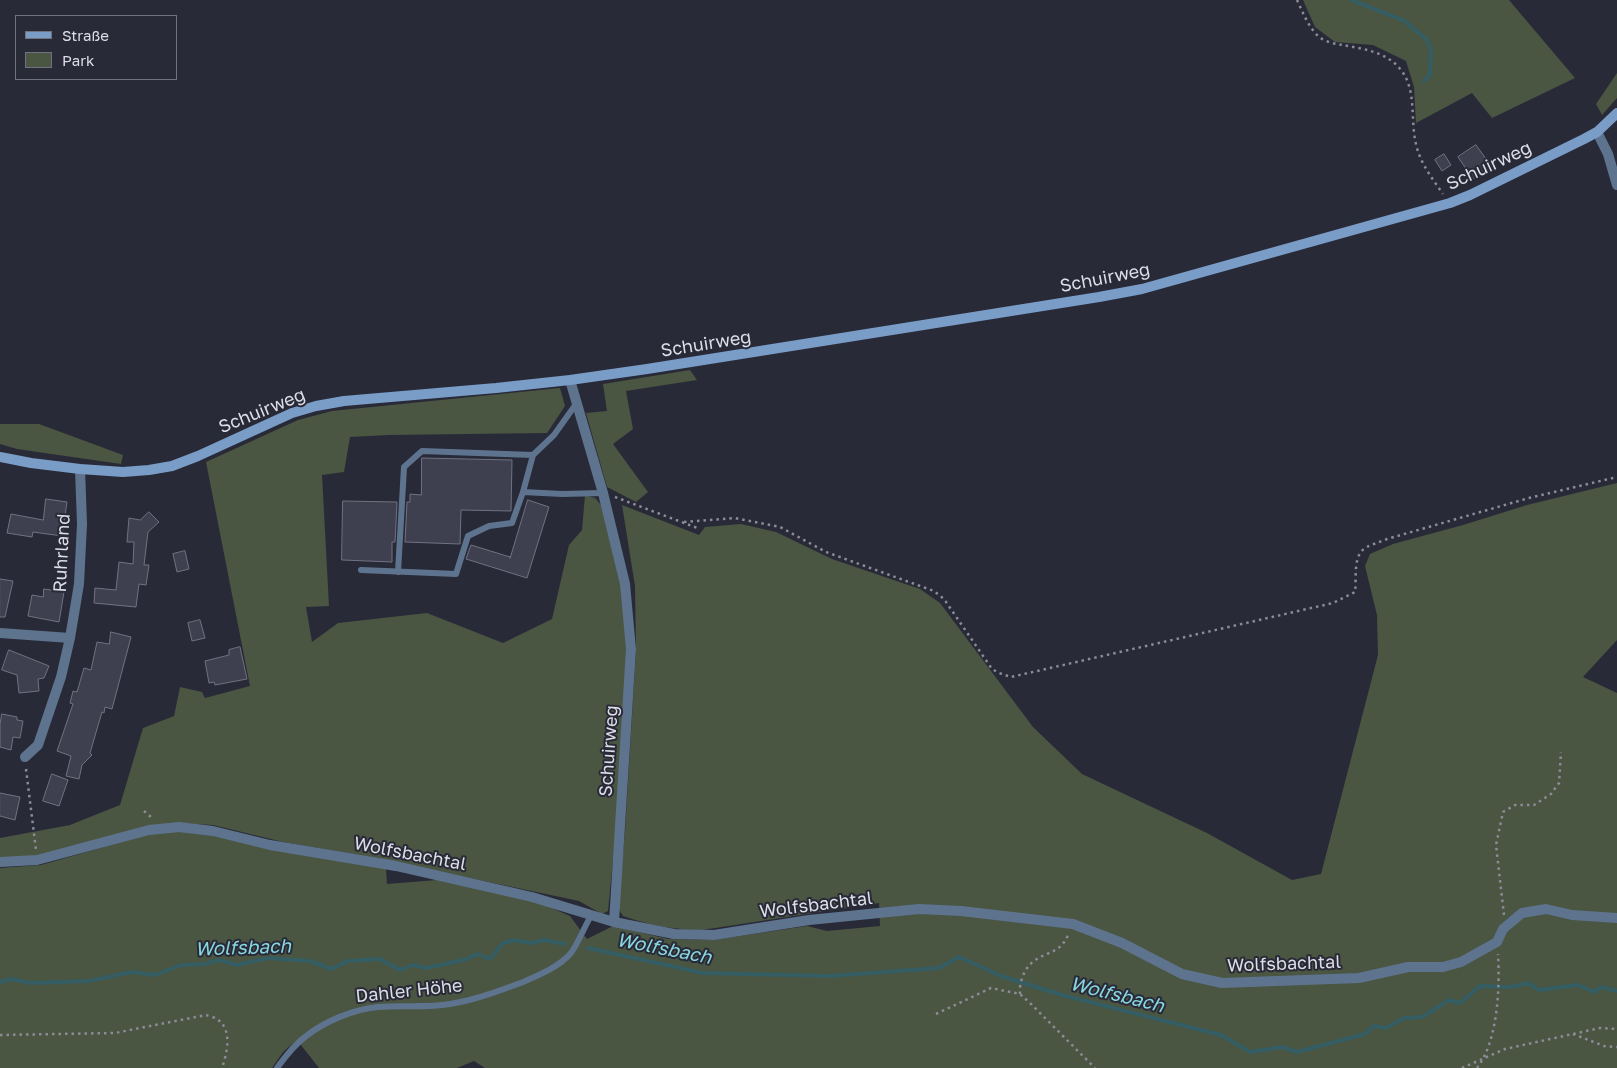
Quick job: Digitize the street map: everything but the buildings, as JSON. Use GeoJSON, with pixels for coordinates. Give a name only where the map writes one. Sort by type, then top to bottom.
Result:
{"type":"FeatureCollection","features":[{"type":"Feature","properties":{"kind":"main road","name":"Schuirweg"},"geometry":{"type":"LineString","coordinates":[[0,457],[80,469],[123,472],[149,470],[172,466],[292,413],[316,406],[344,401],[570,380],[1099,298],[1142,288],[1450,203],[1584,140],[1597,132],[1617,113]]}},
{"type":"Feature","properties":{"kind":"street"},"geometry":{"type":"LineString","coordinates":[[1597,132],[1608,154],[1617,184]]}},
{"type":"Feature","properties":{"kind":"street","name":"Schuirweg"},"geometry":{"type":"LineString","coordinates":[[570,380],[603,492],[625,584],[631,649],[614,922]]}},
{"type":"Feature","properties":{"kind":"street","name":"Ruhrland"},"geometry":{"type":"LineString","coordinates":[[25,757],[38,745],[60,677],[70,638],[79,584],[82,524],[80,469]]}},
{"type":"Feature","properties":{"kind":"street"},"geometry":{"type":"LineString","coordinates":[[0,633],[70,638]]}},
{"type":"Feature","properties":{"kind":"street","name":"Wolfsbachtal"},"geometry":{"type":"LineString","coordinates":[[0,862],[37,860],[149,830],[179,827],[213,831],[270,845],[396,866],[532,896],[590,916],[674,934],[714,935],[809,920],[919,909],[961,911],[1073,924],[1122,943],[1182,974],[1222,983],[1359,978],[1408,967],[1443,967],[1461,962],[1497,942],[1503,929],[1522,913],[1546,909],[1572,915],[1617,918]]}},
{"type":"Feature","properties":{"kind":"lane"},"geometry":{"type":"LineString","coordinates":[[361,570],[456,574],[468,536],[489,526],[512,522],[523,492],[533,455],[554,435],[576,404]]}},
{"type":"Feature","properties":{"kind":"lane"},"geometry":{"type":"LineString","coordinates":[[398,572],[404,467],[422,451],[533,455]]}},
{"type":"Feature","properties":{"kind":"lane"},"geometry":{"type":"LineString","coordinates":[[523,492],[562,494],[603,492]]}},
{"type":"Feature","properties":{"kind":"lane","name":"Dahler Höhe"},"geometry":{"type":"LineString","coordinates":[[277,1068],[305,1036],[349,1013],[378,1007],[451,1004],[475,999],[540,975],[561,963],[572,952],[590,916]]}},
{"type":"Feature","properties":{"kind":"path"},"geometry":{"type":"LineString","coordinates":[[1297,0],[1307,21],[1320,37],[1333,44],[1363,49],[1387,57],[1401,70],[1409,86],[1416,143],[1423,164],[1450,203]]}},
{"type":"Feature","properties":{"kind":"path"},"geometry":{"type":"LineString","coordinates":[[684,522],[735,518],[780,528],[826,552],[934,592],[944,599],[992,669],[1010,677],[1333,603],[1356,592],[1357,560],[1366,547],[1529,498],[1617,477]]}},
{"type":"Feature","properties":{"kind":"path"},"geometry":{"type":"LineString","coordinates":[[603,492],[700,529]]}},
{"type":"Feature","properties":{"kind":"path"},"geometry":{"type":"LineString","coordinates":[[1503,929],[1504,910],[1496,845],[1503,812],[1515,805],[1534,805],[1551,794],[1558,783],[1561,752]]}},
{"type":"Feature","properties":{"kind":"path"},"geometry":{"type":"LineString","coordinates":[[25,757],[37,860]]}},
{"type":"Feature","properties":{"kind":"path"},"geometry":{"type":"LineString","coordinates":[[144,811],[154,820]]}},
{"type":"Feature","properties":{"kind":"path"},"geometry":{"type":"LineString","coordinates":[[1020,994],[1019,988],[1025,971],[1034,961],[1057,950],[1066,941],[1073,924]]}},
{"type":"Feature","properties":{"kind":"path"},"geometry":{"type":"LineString","coordinates":[[1477,1068],[1485,1058],[1492,1038],[1499,970]]}},
{"type":"Feature","properties":{"kind":"path"},"geometry":{"type":"LineString","coordinates":[[936,1014],[991,988],[1020,994],[1095,1068]]}},
{"type":"Feature","properties":{"kind":"path"},"geometry":{"type":"LineString","coordinates":[[0,1035],[115,1033],[206,1015],[217,1019],[227,1031],[227,1053],[222,1068]]}},
{"type":"Feature","properties":{"kind":"path"},"geometry":{"type":"LineString","coordinates":[[1462,1068],[1505,1049],[1600,1028],[1617,1029]]}},
{"type":"Feature","properties":{"kind":"path"},"geometry":{"type":"LineString","coordinates":[[1572,1034],[1604,1046],[1617,1047]]}},
{"type":"Feature","properties":{"kind":"green space"},"geometry":{"type":"Polygon","coordinates":[[[1303,0],[1509,0],[1575,78],[1492,118],[1472,93],[1416,123],[1414,87],[1406,61],[1373,45],[1335,42],[1315,27],[1303,0]]]}},
{"type":"Feature","properties":{"kind":"green space"},"geometry":{"type":"Polygon","coordinates":[[[1617,73],[1617,98],[1602,115],[1596,104],[1617,73]]]}},
{"type":"Feature","properties":{"kind":"green space"},"geometry":{"type":"Polygon","coordinates":[[[690,370],[697,380],[626,391],[633,429],[613,444],[648,492],[636,502],[607,487],[586,413],[607,411],[603,384],[690,370]]]}},
{"type":"Feature","properties":{"kind":"green space"},"geometry":{"type":"Polygon","coordinates":[[[560,388],[565,406],[547,433],[350,437],[344,472],[322,475],[329,606],[306,607],[312,642],[338,623],[427,613],[503,643],[552,619],[569,545],[582,530],[585,495],[595,498],[602,506],[622,588],[627,649],[615,839],[608,911],[602,914],[579,901],[375,858],[283,842],[213,825],[177,823],[47,855],[0,859],[0,838],[70,825],[120,805],[143,728],[174,716],[180,687],[202,692],[205,698],[250,686],[206,462],[298,420],[332,411],[560,388]]]}},
{"type":"Feature","properties":{"kind":"green space"},"geometry":{"type":"Polygon","coordinates":[[[0,424],[39,424],[123,455],[121,464],[17,449],[0,444],[0,424]]]}},
{"type":"Feature","properties":{"kind":"green space"},"geometry":{"type":"Polygon","coordinates":[[[1617,483],[1617,640],[1583,677],[1617,693],[1617,1068],[485,1068],[474,1061],[457,1068],[319,1068],[297,1040],[283,1052],[272,1068],[0,1068],[0,868],[41,865],[150,834],[180,831],[211,834],[386,869],[387,884],[437,880],[536,901],[570,916],[587,939],[613,926],[668,939],[713,940],[807,926],[827,931],[880,926],[879,903],[702,930],[672,928],[642,922],[623,916],[618,908],[625,831],[636,650],[635,586],[622,505],[699,535],[705,527],[741,524],[776,532],[832,559],[920,589],[940,603],[1033,727],[1082,774],[1207,833],[1292,880],[1321,874],[1378,655],[1377,615],[1365,566],[1370,554],[1393,544],[1527,505],[1617,483]]]}},
{"type":"Feature","properties":{"kind":"waterway"},"geometry":{"type":"LineString","coordinates":[[1351,0],[1405,21],[1427,40],[1431,51],[1430,75],[1424,81]]}},
{"type":"Feature","properties":{"kind":"waterway","name":"Wolfsbach"},"geometry":{"type":"LineString","coordinates":[[0,982],[10,979],[32,983],[89,981],[132,972],[155,975],[181,965],[205,964],[219,960],[237,965],[268,958],[310,961],[332,969],[347,961],[380,959],[400,970],[413,965],[427,968],[467,959],[477,954],[490,959],[503,943],[514,940],[530,943],[545,940],[565,944]]}},
{"type":"Feature","properties":{"kind":"waterway","name":"Wolfsbach"},"geometry":{"type":"LineString","coordinates":[[588,948],[703,973],[830,976],[939,968],[959,957],[1001,976],[1062,995],[1221,1035],[1250,1052],[1282,1047],[1297,1052],[1365,1034],[1374,1026],[1386,1028],[1404,1018],[1422,1017],[1449,1000],[1460,1003],[1480,986],[1512,987],[1528,983],[1539,990],[1578,985],[1595,992],[1601,987],[1617,991]]}}]}
